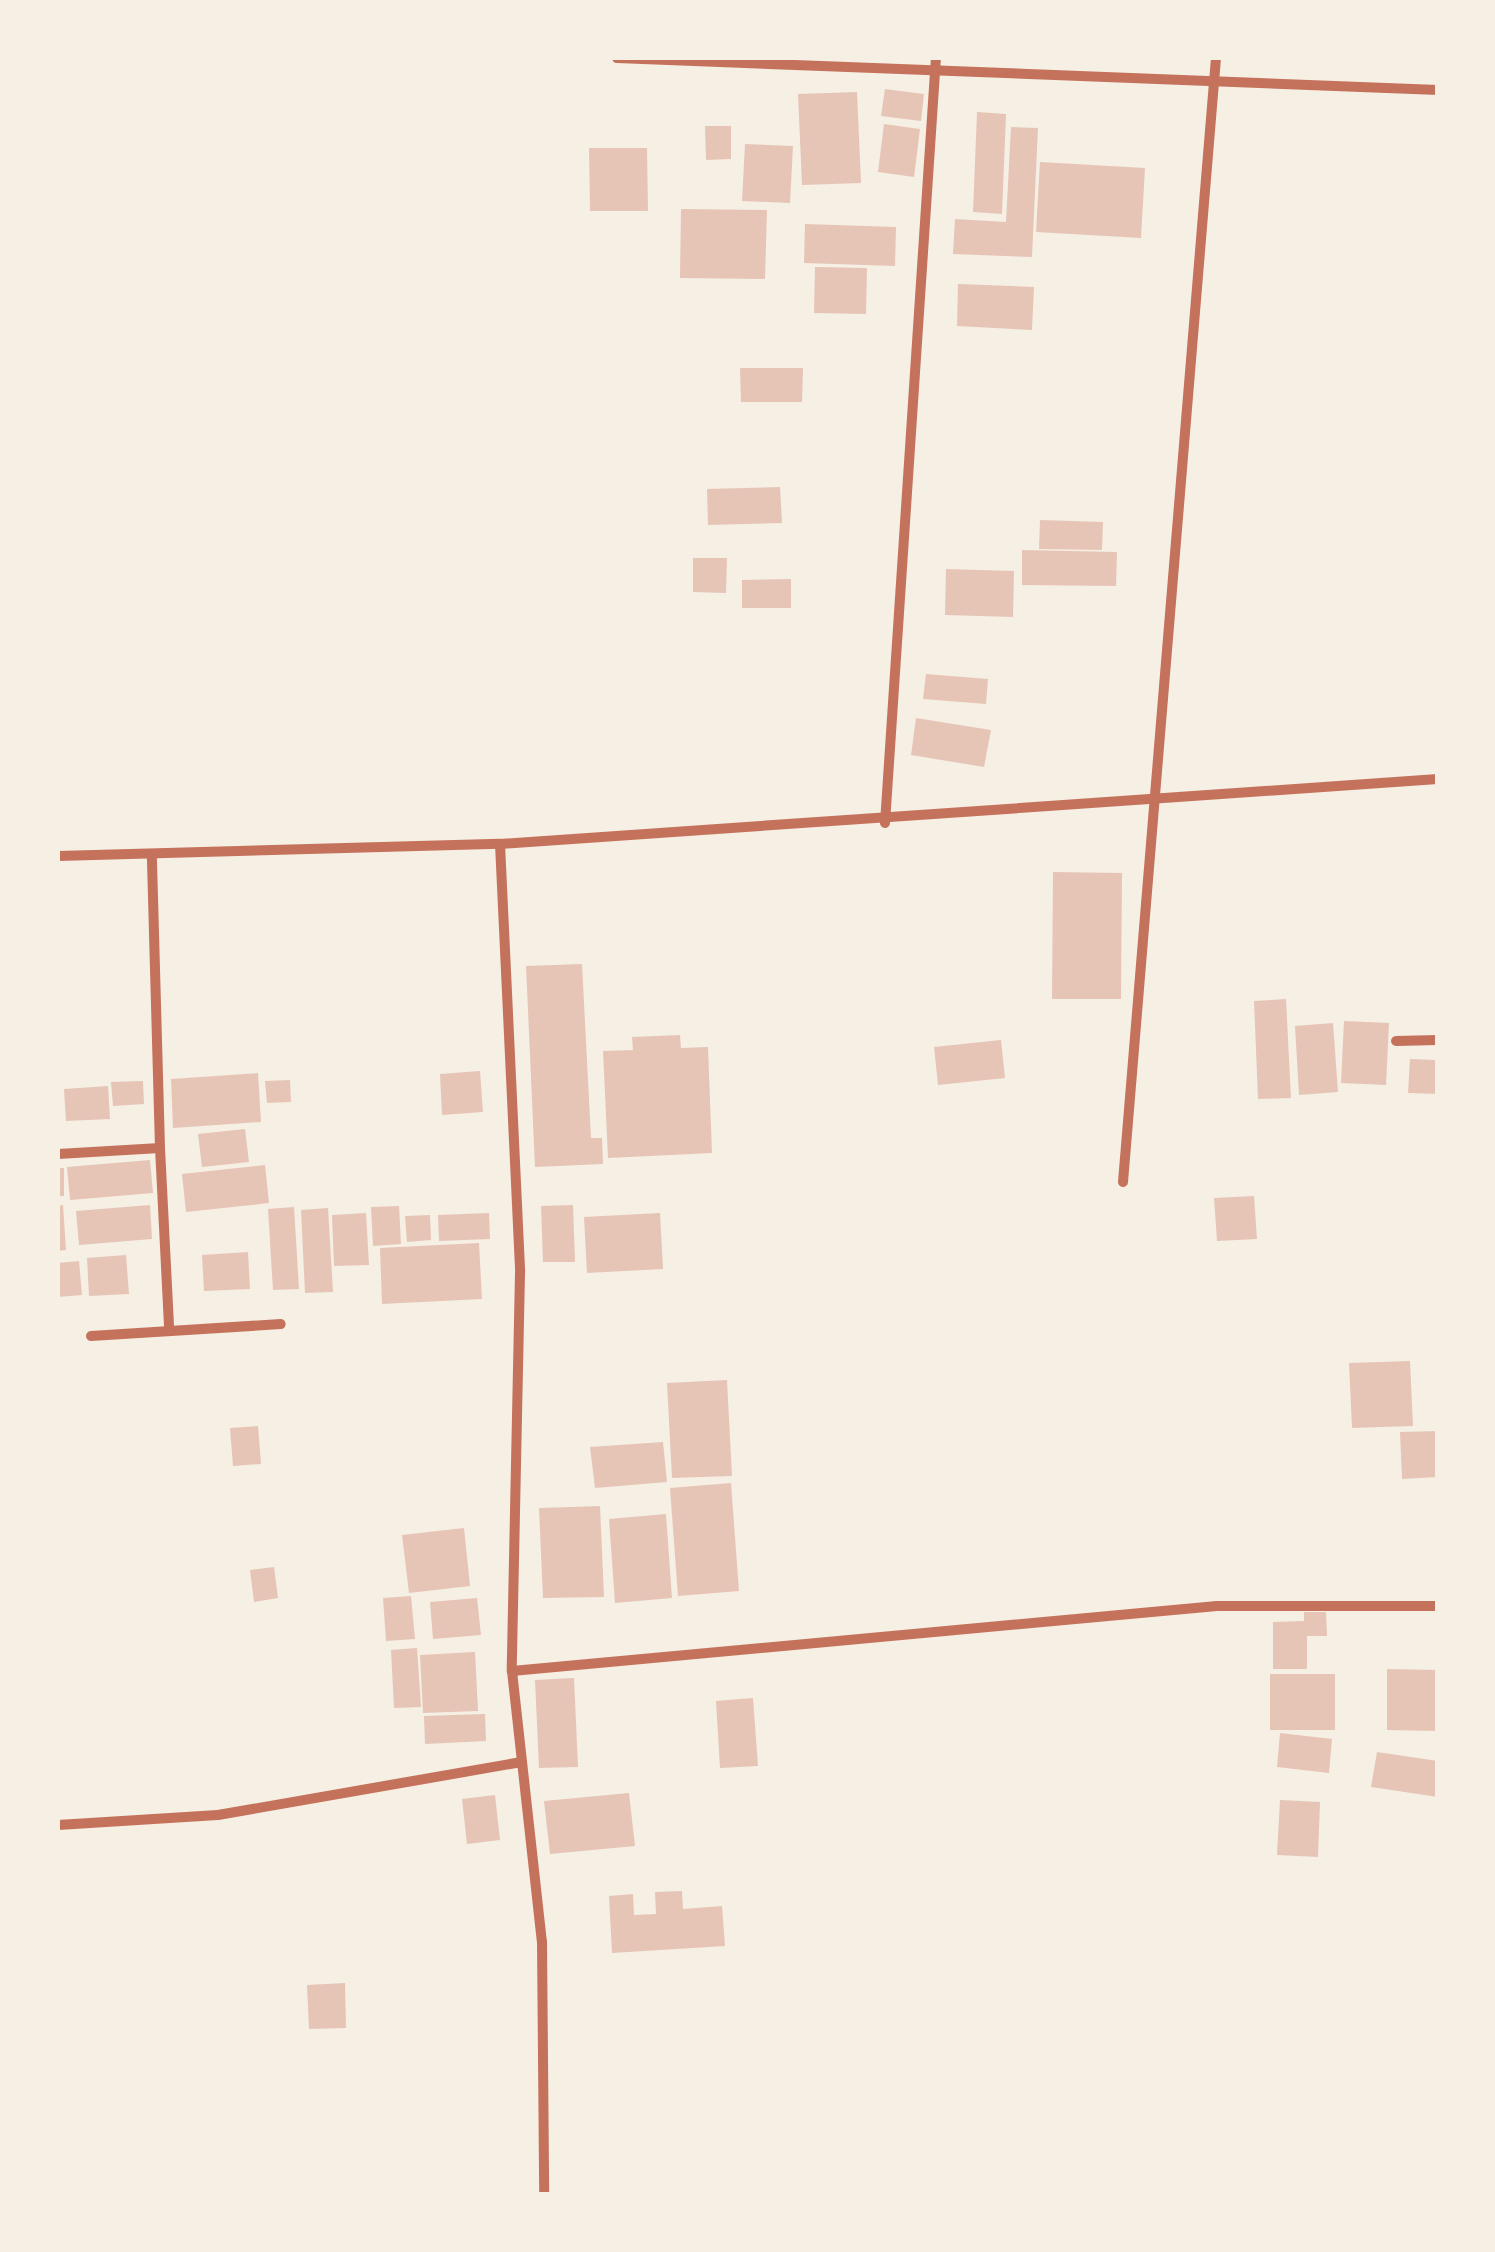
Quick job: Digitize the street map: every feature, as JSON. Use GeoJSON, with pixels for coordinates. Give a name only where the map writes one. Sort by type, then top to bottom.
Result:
{"type":"FeatureCollection","features":[{"type":"Feature","properties":{"kind":"street"},"geometry":{"type":"LineString","coordinates":[[618,58],[935,75],[1214,79],[1438,90]]}},
{"type":"Feature","properties":{"kind":"street"},"geometry":{"type":"LineString","coordinates":[[885,823],[936,58]]}},
{"type":"Feature","properties":{"kind":"street"},"geometry":{"type":"LineString","coordinates":[[1123,1182],[1148,805],[1216,58]]}},
{"type":"Feature","properties":{"kind":"street"},"geometry":{"type":"LineString","coordinates":[[58,856],[500,844],[885,823],[1438,780]]}},
{"type":"Feature","properties":{"kind":"street"},"geometry":{"type":"LineString","coordinates":[[500,844],[520,1273],[512,1671],[542,1942],[544,2194]]}},
{"type":"Feature","properties":{"kind":"street"},"geometry":{"type":"LineString","coordinates":[[152,854],[169,1326]]}},
{"type":"Feature","properties":{"kind":"street"},"geometry":{"type":"LineString","coordinates":[[1396,1042],[1438,1040]]}},
{"type":"Feature","properties":{"kind":"street"},"geometry":{"type":"LineString","coordinates":[[58,1154],[160,1148]]}},
{"type":"Feature","properties":{"kind":"street"},"geometry":{"type":"LineString","coordinates":[[91,1336],[169,1326],[281,1324]]}},
{"type":"Feature","properties":{"kind":"street"},"geometry":{"type":"LineString","coordinates":[[512,1671],[1217,1606],[1438,1606]]}},
{"type":"Feature","properties":{"kind":"street"},"geometry":{"type":"LineString","coordinates":[[58,1825],[218,1815],[522,1762]]}},
{"type":"Feature","properties":{"kind":"building"},"geometry":{"type":"Polygon","coordinates":[[[885,89],[924,94],[921,121],[881,116],[885,89]]]}},
{"type":"Feature","properties":{"kind":"building"},"geometry":{"type":"Polygon","coordinates":[[[857,92],[861,183],[802,185],[798,94],[857,92]]]}},
{"type":"Feature","properties":{"kind":"building"},"geometry":{"type":"Polygon","coordinates":[[[977,112],[1006,114],[1002,214],[973,212],[977,112]]]}},
{"type":"Feature","properties":{"kind":"building"},"geometry":{"type":"Polygon","coordinates":[[[884,124],[920,129],[914,177],[878,172],[884,124]]]}},
{"type":"Feature","properties":{"kind":"building"},"geometry":{"type":"Polygon","coordinates":[[[705,126],[731,126],[731,159],[706,160],[705,126]]]}},
{"type":"Feature","properties":{"kind":"building"},"geometry":{"type":"Polygon","coordinates":[[[1011,127],[1038,128],[1032,257],[953,254],[955,219],[1006,222],[1011,127]]]}},
{"type":"Feature","properties":{"kind":"building"},"geometry":{"type":"Polygon","coordinates":[[[745,144],[793,146],[790,203],[742,201],[745,144]]]}},
{"type":"Feature","properties":{"kind":"building"},"geometry":{"type":"Polygon","coordinates":[[[589,148],[647,148],[648,211],[590,211],[589,148]]]}},
{"type":"Feature","properties":{"kind":"building"},"geometry":{"type":"Polygon","coordinates":[[[1040,162],[1145,168],[1141,238],[1036,232],[1040,162]]]}},
{"type":"Feature","properties":{"kind":"building"},"geometry":{"type":"Polygon","coordinates":[[[681,209],[767,210],[765,279],[680,278],[681,209]]]}},
{"type":"Feature","properties":{"kind":"building"},"geometry":{"type":"Polygon","coordinates":[[[805,224],[896,227],[895,266],[804,263],[805,224]]]}},
{"type":"Feature","properties":{"kind":"building"},"geometry":{"type":"Polygon","coordinates":[[[815,267],[867,268],[866,314],[814,313],[815,267]]]}},
{"type":"Feature","properties":{"kind":"building"},"geometry":{"type":"Polygon","coordinates":[[[958,284],[1034,287],[1032,330],[957,326],[958,284]]]}},
{"type":"Feature","properties":{"kind":"building"},"geometry":{"type":"Polygon","coordinates":[[[740,368],[803,368],[802,402],[741,402],[740,368]]]}},
{"type":"Feature","properties":{"kind":"building"},"geometry":{"type":"Polygon","coordinates":[[[780,487],[782,523],[708,525],[707,489],[780,487]]]}},
{"type":"Feature","properties":{"kind":"building"},"geometry":{"type":"Polygon","coordinates":[[[1040,520],[1103,522],[1102,550],[1039,549],[1040,520]]]}},
{"type":"Feature","properties":{"kind":"building"},"geometry":{"type":"Polygon","coordinates":[[[1022,550],[1117,552],[1116,586],[1022,585],[1022,550]]]}},
{"type":"Feature","properties":{"kind":"building"},"geometry":{"type":"Polygon","coordinates":[[[693,558],[727,558],[726,593],[693,592],[693,558]]]}},
{"type":"Feature","properties":{"kind":"building"},"geometry":{"type":"Polygon","coordinates":[[[946,569],[1014,571],[1013,617],[945,615],[946,569]]]}},
{"type":"Feature","properties":{"kind":"building"},"geometry":{"type":"Polygon","coordinates":[[[791,579],[791,608],[742,608],[742,580],[791,579]]]}},
{"type":"Feature","properties":{"kind":"building"},"geometry":{"type":"Polygon","coordinates":[[[926,674],[988,679],[986,704],[923,699],[926,674]]]}},
{"type":"Feature","properties":{"kind":"building"},"geometry":{"type":"Polygon","coordinates":[[[916,718],[991,730],[984,767],[911,755],[916,718]]]}},
{"type":"Feature","properties":{"kind":"building"},"geometry":{"type":"Polygon","coordinates":[[[1053,872],[1122,873],[1121,999],[1052,999],[1053,872]]]}},
{"type":"Feature","properties":{"kind":"building"},"geometry":{"type":"Polygon","coordinates":[[[582,964],[591,1138],[602,1138],[603,1164],[535,1167],[526,966],[582,964]]]}},
{"type":"Feature","properties":{"kind":"building"},"geometry":{"type":"Polygon","coordinates":[[[1286,999],[1291,1098],[1258,1099],[1254,1001],[1286,999]]]}},
{"type":"Feature","properties":{"kind":"building"},"geometry":{"type":"Polygon","coordinates":[[[1344,1021],[1389,1023],[1386,1085],[1341,1083],[1344,1021]]]}},
{"type":"Feature","properties":{"kind":"building"},"geometry":{"type":"Polygon","coordinates":[[[1333,1023],[1338,1092],[1299,1095],[1295,1026],[1333,1023]]]}},
{"type":"Feature","properties":{"kind":"building"},"geometry":{"type":"Polygon","coordinates":[[[680,1035],[681,1048],[708,1047],[712,1153],[608,1158],[603,1051],[633,1050],[632,1037],[680,1035]]]}},
{"type":"Feature","properties":{"kind":"building"},"geometry":{"type":"Polygon","coordinates":[[[1001,1040],[1005,1078],[938,1085],[934,1047],[1001,1040]]]}},
{"type":"Feature","properties":{"kind":"building"},"geometry":{"type":"Polygon","coordinates":[[[1410,1059],[1438,1060],[1438,1094],[1408,1093],[1410,1059]]]}},
{"type":"Feature","properties":{"kind":"building"},"geometry":{"type":"Polygon","coordinates":[[[480,1071],[483,1112],[442,1115],[440,1074],[480,1071]]]}},
{"type":"Feature","properties":{"kind":"building"},"geometry":{"type":"Polygon","coordinates":[[[258,1073],[261,1122],[173,1128],[171,1079],[258,1073]]]}},
{"type":"Feature","properties":{"kind":"building"},"geometry":{"type":"Polygon","coordinates":[[[290,1080],[291,1102],[267,1103],[265,1081],[290,1080]]]}},
{"type":"Feature","properties":{"kind":"building"},"geometry":{"type":"Polygon","coordinates":[[[143,1081],[144,1104],[113,1106],[111,1082],[143,1081]]]}},
{"type":"Feature","properties":{"kind":"building"},"geometry":{"type":"Polygon","coordinates":[[[108,1086],[110,1119],[66,1121],[64,1089],[108,1086]]]}},
{"type":"Feature","properties":{"kind":"building"},"geometry":{"type":"Polygon","coordinates":[[[245,1129],[249,1162],[202,1167],[198,1134],[245,1129]]]}},
{"type":"Feature","properties":{"kind":"building"},"geometry":{"type":"Polygon","coordinates":[[[150,1160],[153,1193],[70,1200],[67,1167],[150,1160]]]}},
{"type":"Feature","properties":{"kind":"building"},"geometry":{"type":"Polygon","coordinates":[[[265,1165],[269,1203],[186,1212],[182,1174],[265,1165]]]}},
{"type":"Feature","properties":{"kind":"building"},"geometry":{"type":"Polygon","coordinates":[[[58,1168],[64,1168],[64,1196],[58,1196],[58,1168]]]}},
{"type":"Feature","properties":{"kind":"building"},"geometry":{"type":"Polygon","coordinates":[[[1254,1196],[1257,1239],[1217,1241],[1214,1198],[1254,1196]]]}},
{"type":"Feature","properties":{"kind":"building"},"geometry":{"type":"Polygon","coordinates":[[[63,1205],[66,1250],[58,1251],[58,1206],[63,1205]]]}},
{"type":"Feature","properties":{"kind":"building"},"geometry":{"type":"Polygon","coordinates":[[[150,1205],[152,1239],[79,1245],[76,1211],[150,1205]]]}},
{"type":"Feature","properties":{"kind":"building"},"geometry":{"type":"Polygon","coordinates":[[[573,1205],[575,1262],[543,1262],[541,1206],[573,1205]]]}},
{"type":"Feature","properties":{"kind":"building"},"geometry":{"type":"Polygon","coordinates":[[[399,1206],[401,1244],[373,1246],[371,1207],[399,1206]]]}},
{"type":"Feature","properties":{"kind":"building"},"geometry":{"type":"Polygon","coordinates":[[[294,1207],[299,1289],[273,1290],[268,1209],[294,1207]]]}},
{"type":"Feature","properties":{"kind":"building"},"geometry":{"type":"Polygon","coordinates":[[[328,1208],[333,1292],[305,1293],[301,1210],[328,1208]]]}},
{"type":"Feature","properties":{"kind":"building"},"geometry":{"type":"Polygon","coordinates":[[[366,1213],[369,1265],[334,1266],[332,1215],[366,1213]]]}},
{"type":"Feature","properties":{"kind":"building"},"geometry":{"type":"Polygon","coordinates":[[[489,1213],[490,1239],[439,1241],[438,1215],[489,1213]]]}},
{"type":"Feature","properties":{"kind":"building"},"geometry":{"type":"Polygon","coordinates":[[[660,1213],[663,1269],[587,1273],[584,1217],[660,1213]]]}},
{"type":"Feature","properties":{"kind":"building"},"geometry":{"type":"Polygon","coordinates":[[[430,1215],[431,1240],[407,1242],[405,1216],[430,1215]]]}},
{"type":"Feature","properties":{"kind":"building"},"geometry":{"type":"Polygon","coordinates":[[[479,1243],[482,1299],[382,1304],[380,1248],[479,1243]]]}},
{"type":"Feature","properties":{"kind":"building"},"geometry":{"type":"Polygon","coordinates":[[[248,1252],[250,1289],[204,1291],[202,1255],[248,1252]]]}},
{"type":"Feature","properties":{"kind":"building"},"geometry":{"type":"Polygon","coordinates":[[[126,1255],[129,1294],[89,1296],[87,1258],[126,1255]]]}},
{"type":"Feature","properties":{"kind":"building"},"geometry":{"type":"Polygon","coordinates":[[[79,1261],[82,1295],[58,1297],[58,1263],[79,1261]]]}},
{"type":"Feature","properties":{"kind":"building"},"geometry":{"type":"Polygon","coordinates":[[[1410,1361],[1413,1426],[1352,1428],[1349,1363],[1410,1361]]]}},
{"type":"Feature","properties":{"kind":"building"},"geometry":{"type":"Polygon","coordinates":[[[727,1380],[732,1476],[672,1478],[667,1383],[727,1380]]]}},
{"type":"Feature","properties":{"kind":"building"},"geometry":{"type":"Polygon","coordinates":[[[258,1426],[261,1464],[233,1466],[230,1428],[258,1426]]]}},
{"type":"Feature","properties":{"kind":"building"},"geometry":{"type":"Polygon","coordinates":[[[1438,1431],[1438,1477],[1402,1479],[1400,1432],[1438,1431]]]}},
{"type":"Feature","properties":{"kind":"building"},"geometry":{"type":"Polygon","coordinates":[[[663,1442],[667,1482],[595,1488],[590,1447],[663,1442]]]}},
{"type":"Feature","properties":{"kind":"building"},"geometry":{"type":"Polygon","coordinates":[[[731,1483],[739,1591],[678,1596],[670,1488],[731,1483]]]}},
{"type":"Feature","properties":{"kind":"building"},"geometry":{"type":"Polygon","coordinates":[[[600,1506],[604,1597],[543,1598],[539,1508],[600,1506]]]}},
{"type":"Feature","properties":{"kind":"building"},"geometry":{"type":"Polygon","coordinates":[[[666,1514],[672,1598],[615,1603],[609,1519],[666,1514]]]}},
{"type":"Feature","properties":{"kind":"building"},"geometry":{"type":"Polygon","coordinates":[[[464,1528],[470,1586],[409,1593],[402,1535],[464,1528]]]}},
{"type":"Feature","properties":{"kind":"building"},"geometry":{"type":"Polygon","coordinates":[[[274,1567],[278,1598],[254,1602],[250,1570],[274,1567]]]}},
{"type":"Feature","properties":{"kind":"building"},"geometry":{"type":"Polygon","coordinates":[[[411,1596],[415,1639],[386,1641],[383,1598],[411,1596]]]}},
{"type":"Feature","properties":{"kind":"building"},"geometry":{"type":"Polygon","coordinates":[[[477,1598],[481,1635],[433,1639],[430,1602],[477,1598]]]}},
{"type":"Feature","properties":{"kind":"building"},"geometry":{"type":"Polygon","coordinates":[[[1304,1612],[1326,1612],[1327,1636],[1307,1636],[1307,1669],[1273,1669],[1273,1622],[1304,1621],[1304,1612]]]}},
{"type":"Feature","properties":{"kind":"building"},"geometry":{"type":"Polygon","coordinates":[[[417,1648],[421,1707],[394,1708],[391,1650],[417,1648]]]}},
{"type":"Feature","properties":{"kind":"building"},"geometry":{"type":"Polygon","coordinates":[[[475,1652],[478,1711],[423,1713],[420,1655],[475,1652]]]}},
{"type":"Feature","properties":{"kind":"building"},"geometry":{"type":"Polygon","coordinates":[[[1387,1669],[1438,1670],[1438,1731],[1387,1730],[1387,1669]]]}},
{"type":"Feature","properties":{"kind":"building"},"geometry":{"type":"Polygon","coordinates":[[[1270,1674],[1335,1674],[1335,1730],[1270,1730],[1270,1674]]]}},
{"type":"Feature","properties":{"kind":"building"},"geometry":{"type":"Polygon","coordinates":[[[574,1678],[578,1767],[539,1768],[535,1680],[574,1678]]]}},
{"type":"Feature","properties":{"kind":"building"},"geometry":{"type":"Polygon","coordinates":[[[753,1698],[758,1766],[720,1768],[716,1701],[753,1698]]]}},
{"type":"Feature","properties":{"kind":"building"},"geometry":{"type":"Polygon","coordinates":[[[485,1714],[486,1741],[425,1744],[424,1716],[485,1714]]]}},
{"type":"Feature","properties":{"kind":"building"},"geometry":{"type":"Polygon","coordinates":[[[1280,1733],[1332,1739],[1329,1773],[1277,1767],[1280,1733]]]}},
{"type":"Feature","properties":{"kind":"building"},"geometry":{"type":"Polygon","coordinates":[[[1377,1752],[1438,1761],[1438,1797],[1371,1787],[1377,1752]]]}},
{"type":"Feature","properties":{"kind":"building"},"geometry":{"type":"Polygon","coordinates":[[[629,1793],[635,1846],[550,1854],[544,1801],[629,1793]]]}},
{"type":"Feature","properties":{"kind":"building"},"geometry":{"type":"Polygon","coordinates":[[[495,1795],[500,1840],[467,1844],[462,1799],[495,1795]]]}},
{"type":"Feature","properties":{"kind":"building"},"geometry":{"type":"Polygon","coordinates":[[[1280,1800],[1320,1802],[1318,1857],[1277,1855],[1280,1800]]]}},
{"type":"Feature","properties":{"kind":"building"},"geometry":{"type":"Polygon","coordinates":[[[682,1891],[683,1909],[722,1906],[725,1946],[612,1953],[609,1896],[633,1894],[634,1915],[656,1914],[655,1892],[682,1891]]]}},
{"type":"Feature","properties":{"kind":"building"},"geometry":{"type":"Polygon","coordinates":[[[345,1983],[346,2028],[309,2029],[307,1985],[345,1983]]]}}]}
